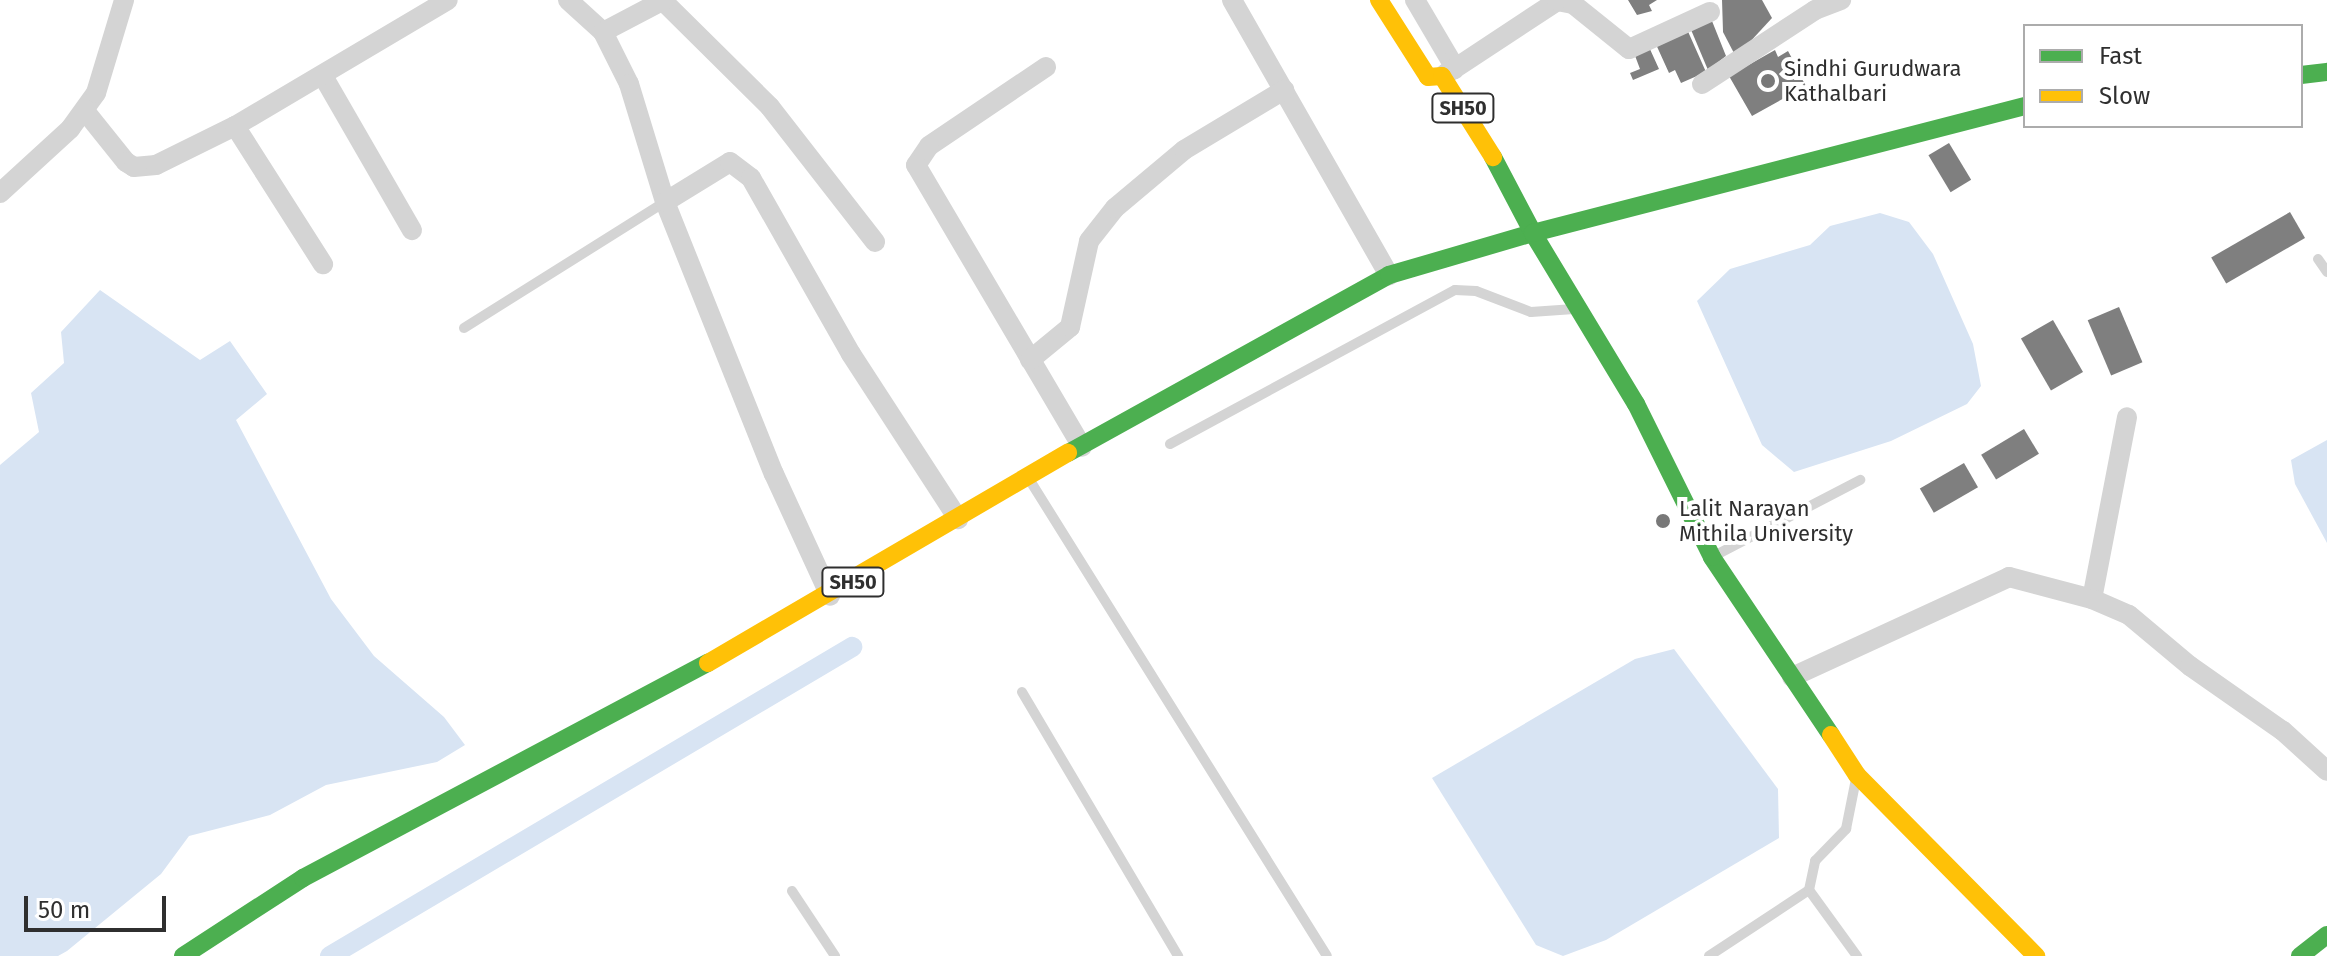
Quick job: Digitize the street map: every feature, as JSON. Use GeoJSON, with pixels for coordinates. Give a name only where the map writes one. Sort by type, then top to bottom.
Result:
{"type":"FeatureCollection","features":[{"type":"Feature","properties":{"kind":"main road","name":"SH50"},"geometry":{"type":"LineString","coordinates":[[183,956],[303,878],[830,596],[1027,476],[1389,275],[1533,233],[1448,73],[1428,77],[1379,0]]}},
{"type":"Feature","properties":{"kind":"main road"},"geometry":{"type":"LineString","coordinates":[[1396,0],[1448,73]]}},
{"type":"Feature","properties":{"kind":"main road"},"geometry":{"type":"LineString","coordinates":[[2303,75],[2327,72]]}},
{"type":"Feature","properties":{"kind":"main road"},"geometry":{"type":"LineString","coordinates":[[2023,107],[1533,233],[1636,404],[1712,557],[1857,775],[2036,956]]}},
{"type":"Feature","properties":{"kind":"main road"},"geometry":{"type":"LineString","coordinates":[[2300,956],[2327,935]]}},
{"type":"Feature","properties":{"kind":"street"},"geometry":{"type":"LineString","coordinates":[[0,193],[85,111],[101,81],[124,0]]}},
{"type":"Feature","properties":{"kind":"street"},"geometry":{"type":"LineString","coordinates":[[85,111],[134,167],[156,165],[235,126],[448,0]]}},
{"type":"Feature","properties":{"kind":"street"},"geometry":{"type":"LineString","coordinates":[[568,0],[603,32],[629,84],[665,202],[774,474],[830,596]]}},
{"type":"Feature","properties":{"kind":"street"},"geometry":{"type":"LineString","coordinates":[[603,32],[663,0],[770,107],[875,242]]}},
{"type":"Feature","properties":{"kind":"street"},"geometry":{"type":"LineString","coordinates":[[1232,0],[1389,275]]}},
{"type":"Feature","properties":{"kind":"street"},"geometry":{"type":"LineString","coordinates":[[1415,0],[1448,73],[1557,1],[1573,4],[1629,49],[1710,12]]}},
{"type":"Feature","properties":{"kind":"street"},"geometry":{"type":"LineString","coordinates":[[1702,84],[1815,10],[1841,0]]}},
{"type":"Feature","properties":{"kind":"street"},"geometry":{"type":"LineString","coordinates":[[1046,67],[929,146],[916,165],[1082,447]]}},
{"type":"Feature","properties":{"kind":"street"},"geometry":{"type":"LineString","coordinates":[[323,76],[412,230]]}},
{"type":"Feature","properties":{"kind":"street"},"geometry":{"type":"LineString","coordinates":[[1030,360],[1070,327],[1089,241],[1115,208],[1184,150],[1284,90]]}},
{"type":"Feature","properties":{"kind":"street"},"geometry":{"type":"LineString","coordinates":[[235,126],[323,264]]}},
{"type":"Feature","properties":{"kind":"street"},"geometry":{"type":"LineString","coordinates":[[665,202],[730,162],[751,178],[851,354],[958,519]]}},
{"type":"Feature","properties":{"kind":"street"},"geometry":{"type":"LineString","coordinates":[[2092,599],[2127,417]]}},
{"type":"Feature","properties":{"kind":"street"},"geometry":{"type":"LineString","coordinates":[[1792,677],[1989,581],[2009,577],[2092,599],[2148,627],[2190,666],[2283,731],[2327,771]]}},
{"type":"Feature","properties":{"kind":"lane"},"geometry":{"type":"LineString","coordinates":[[464,328],[665,202]]}},
{"type":"Feature","properties":{"kind":"lane"},"geometry":{"type":"LineString","coordinates":[[2318,259],[2327,272]]}},
{"type":"Feature","properties":{"kind":"lane"},"geometry":{"type":"LineString","coordinates":[[1170,444],[1455,290],[1476,291],[1531,312],[1580,308]]}},
{"type":"Feature","properties":{"kind":"lane"},"geometry":{"type":"LineString","coordinates":[[1027,476],[1327,956]]}},
{"type":"Feature","properties":{"kind":"lane"},"geometry":{"type":"LineString","coordinates":[[1712,557],[1860,480]]}},
{"type":"Feature","properties":{"kind":"lane"},"geometry":{"type":"LineString","coordinates":[[1022,692],[1178,956]]}},
{"type":"Feature","properties":{"kind":"lane"},"geometry":{"type":"LineString","coordinates":[[1709,956],[1809,890],[1815,861],[1846,829],[1857,775]]}},
{"type":"Feature","properties":{"kind":"lane"},"geometry":{"type":"LineString","coordinates":[[1809,890],[1857,956]]}},
{"type":"Feature","properties":{"kind":"lane"},"geometry":{"type":"LineString","coordinates":[[792,891],[835,956]]}},
{"type":"Feature","properties":{"kind":"water"},"geometry":{"type":"Polygon","coordinates":[[[1880,213],[1909,222],[1933,254],[1973,344],[1981,386],[1967,404],[1891,441],[1794,472],[1762,445],[1697,301],[1730,269],[1810,245],[1830,226],[1880,213]]]}},
{"type":"Feature","properties":{"kind":"water"},"geometry":{"type":"Polygon","coordinates":[[[100,290],[200,360],[230,341],[267,394],[236,420],[331,599],[374,656],[444,717],[465,745],[437,762],[326,785],[270,815],[189,836],[161,874],[67,951],[58,956],[0,956],[0,465],[39,432],[31,393],[64,363],[61,332],[100,290]]]}},
{"type":"Feature","properties":{"kind":"water"},"geometry":{"type":"Polygon","coordinates":[[[2327,440],[2327,543],[2295,484],[2291,460],[2327,440]]]}},
{"type":"Feature","properties":{"kind":"water"},"geometry":{"type":"Polygon","coordinates":[[[1674,649],[1778,789],[1779,838],[1606,940],[1563,956],[1536,945],[1432,778],[1635,659],[1674,649]]]}},
{"type":"Feature","properties":{"kind":"building"},"geometry":{"type":"Polygon","coordinates":[[[1628,0],[1657,0],[1649,5],[1652,11],[1637,15],[1628,0]]]}},
{"type":"Feature","properties":{"kind":"building"},"geometry":{"type":"Polygon","coordinates":[[[1722,0],[1762,0],[1772,18],[1736,57],[1723,32],[1722,0]]]}},
{"type":"Feature","properties":{"kind":"building"},"geometry":{"type":"Polygon","coordinates":[[[1710,16],[1726,56],[1708,70],[1689,25],[1710,16]]]}},
{"type":"Feature","properties":{"kind":"building"},"geometry":{"type":"Polygon","coordinates":[[[1686,27],[1706,72],[1681,83],[1675,70],[1669,73],[1654,40],[1686,27]]]}},
{"type":"Feature","properties":{"kind":"building"},"geometry":{"type":"Polygon","coordinates":[[[1649,47],[1659,69],[1633,80],[1630,73],[1640,69],[1634,53],[1649,47]]]}},
{"type":"Feature","properties":{"kind":"building","name":"Sindhi Gurudwara Kathalbari"},"geometry":{"type":"Polygon","coordinates":[[[1775,50],[1778,57],[1788,51],[1794,62],[1785,67],[1790,76],[1798,72],[1806,86],[1752,116],[1729,76],[1775,50]]]}},
{"type":"Feature","properties":{"kind":"building"},"geometry":{"type":"Polygon","coordinates":[[[1949,143],[1971,180],[1951,192],[1928,155],[1949,143]]]}},
{"type":"Feature","properties":{"kind":"building"},"geometry":{"type":"Polygon","coordinates":[[[2290,212],[2305,238],[2226,283],[2211,258],[2290,212]]]}},
{"type":"Feature","properties":{"kind":"building"},"geometry":{"type":"Polygon","coordinates":[[[2119,307],[2142,362],[2111,376],[2088,320],[2119,307]]]}},
{"type":"Feature","properties":{"kind":"building"},"geometry":{"type":"Polygon","coordinates":[[[2053,320],[2083,372],[2051,390],[2021,338],[2053,320]]]}},
{"type":"Feature","properties":{"kind":"building"},"geometry":{"type":"Polygon","coordinates":[[[2024,429],[2039,454],[1996,480],[1981,455],[2024,429]]]}},
{"type":"Feature","properties":{"kind":"building"},"geometry":{"type":"Polygon","coordinates":[[[1964,463],[1978,487],[1934,513],[1920,488],[1964,463]]]}},
{"type":"Feature","properties":{"kind":"waterway"},"geometry":{"type":"LineString","coordinates":[[330,956],[852,647]]}},
{"type":"Feature","properties":{"kind":"traffic: fast"},"geometry":{"type":"LineString","coordinates":[[2303,75],[2327,72]]}},
{"type":"Feature","properties":{"kind":"traffic: fast"},"geometry":{"type":"LineString","coordinates":[[1831,735],[1712,557],[1636,404],[1533,233],[2023,107]]}},
{"type":"Feature","properties":{"kind":"traffic: fast"},"geometry":{"type":"LineString","coordinates":[[1068,453],[1389,275],[1533,233],[1493,157]]}},
{"type":"Feature","properties":{"kind":"traffic: fast"},"geometry":{"type":"LineString","coordinates":[[183,956],[303,878],[708,663]]}},
{"type":"Feature","properties":{"kind":"traffic: fast"},"geometry":{"type":"LineString","coordinates":[[2300,956],[2327,935]]}},
{"type":"Feature","properties":{"kind":"traffic: slow"},"geometry":{"type":"LineString","coordinates":[[1379,0],[1428,77],[1442,76],[1493,157]]}},
{"type":"Feature","properties":{"kind":"traffic: slow"},"geometry":{"type":"LineString","coordinates":[[708,663],[1068,453]]}},
{"type":"Feature","properties":{"kind":"traffic: slow"},"geometry":{"type":"LineString","coordinates":[[1831,735],[1857,775],[2036,956]]}},
{"type":"Feature","properties":{"kind":"place","name":"Sindhi Gurudwara Kathalbari"},"geometry":{"type":"Point","coordinates":[1768,81]}},
{"type":"Feature","properties":{"kind":"place","name":"Lalit Narayan Mithila University"},"geometry":{"type":"Point","coordinates":[1663,521]}}]}
